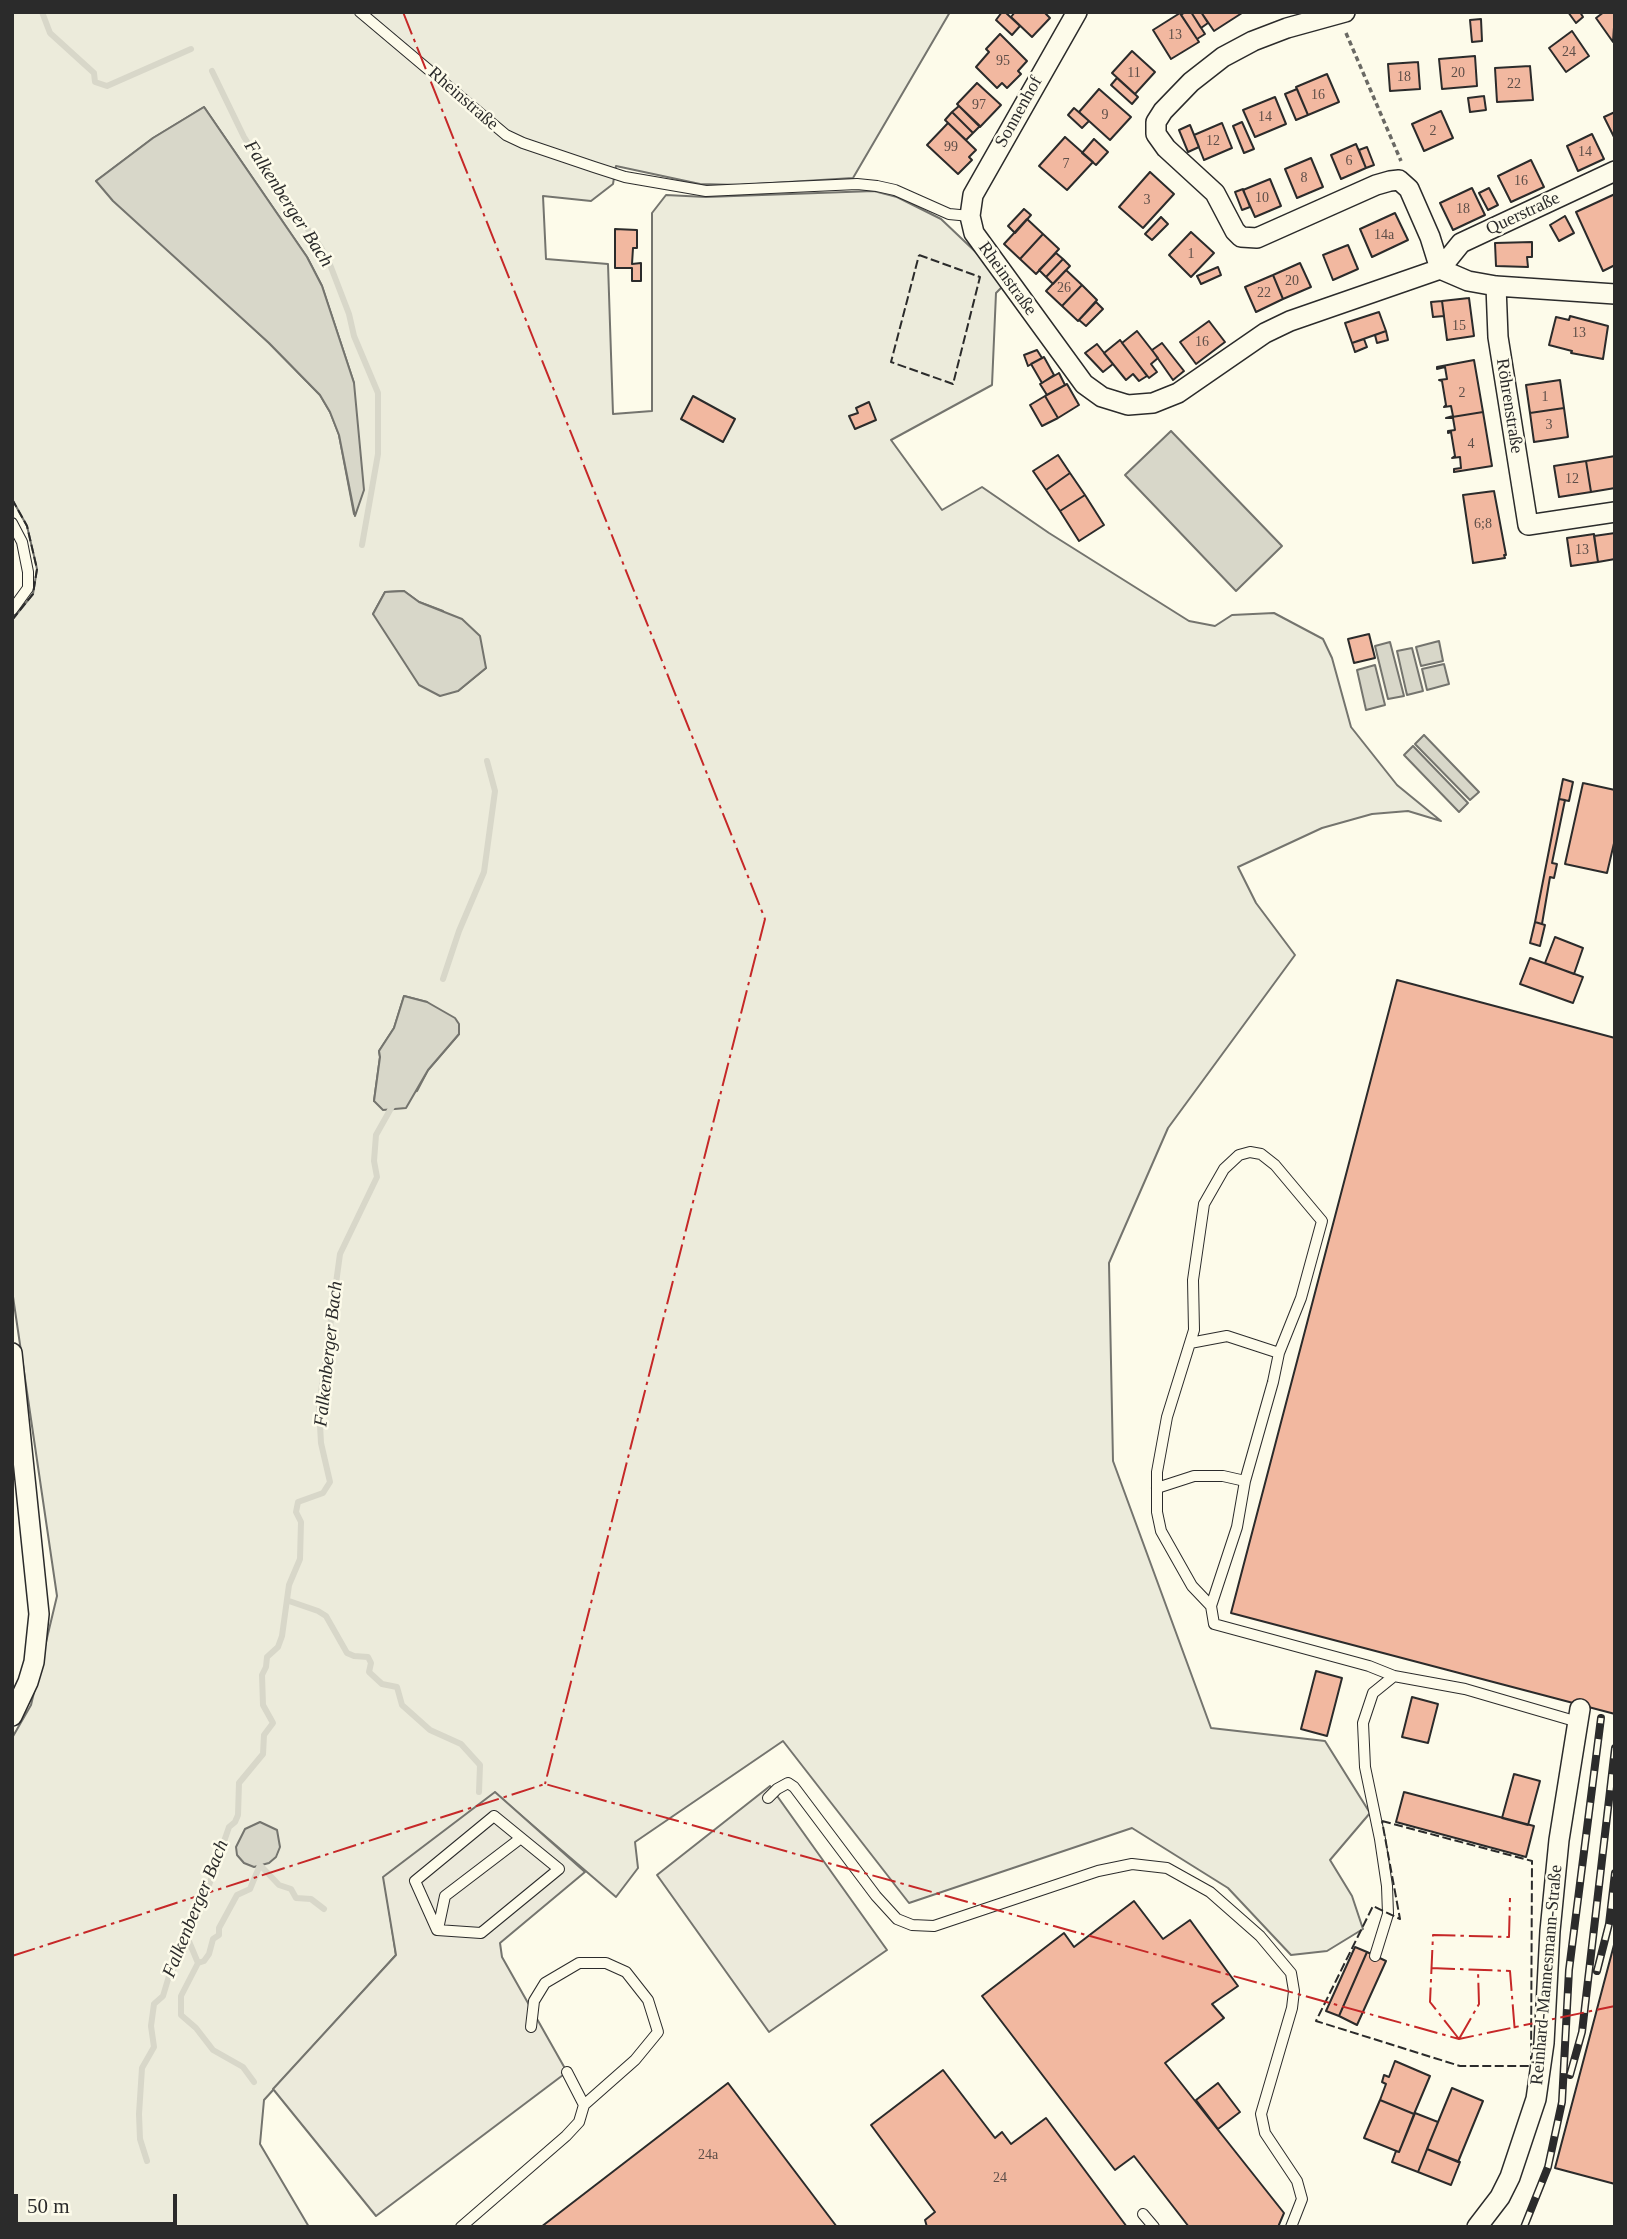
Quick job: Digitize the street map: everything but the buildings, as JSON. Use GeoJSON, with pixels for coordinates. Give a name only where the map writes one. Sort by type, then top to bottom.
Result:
{"type":"FeatureCollection","features":[{"type":"Feature","properties":{"kind":"street","name":"Sonnenhof"},"geometry":{"type":"LineString","coordinates":[[970,216],[973,195],[1077,12]]}},
{"type":"Feature","properties":{"kind":"street"},"geometry":{"type":"LineString","coordinates":[[1341,13],[1311,20],[1253,41],[1223,57],[1191,82],[1156,122],[1156,134],[1166,148],[1215,193],[1235,232],[1241,237],[1257,238],[1376,186],[1399,180],[1409,189],[1430,237],[1440,269],[1468,281],[1496,286],[1615,294]]}},
{"type":"Feature","properties":{"kind":"street","name":"Querstraße"},"geometry":{"type":"LineString","coordinates":[[1440,269],[1461,243],[1615,171]]}},
{"type":"Feature","properties":{"kind":"street","name":"Rheinstraße"},"geometry":{"type":"LineString","coordinates":[[970,216],[974,233],[1084,384],[1102,397],[1128,405],[1153,403],[1178,393],[1265,333],[1290,321],[1440,269]]}},
{"type":"Feature","properties":{"kind":"street","name":"Röhrenstraße"},"geometry":{"type":"LineString","coordinates":[[1496,286],[1498,337],[1528,525],[1615,512]]}},
{"type":"Feature","properties":{"kind":"street"},"geometry":{"type":"LineString","coordinates":[[12,1353],[39,1614],[34,1662],[12,1716]]}},
{"type":"Feature","properties":{"kind":"street","name":"Reinhard-Mannesmann-Straße"},"geometry":{"type":"LineString","coordinates":[[1480,2226],[1510,2177],[1536,2099],[1544,2043],[1550,1931],[1559,1840],[1579,1715]]}},
{"type":"Feature","properties":{"kind":"lane","name":"Rheinstraße"},"geometry":{"type":"LineString","coordinates":[[360,12],[506,135],[523,143],[625,177],[706,191],[857,184],[895,190],[949,214],[970,216]]}},
{"type":"Feature","properties":{"kind":"lane"},"geometry":{"type":"LineString","coordinates":[[12,523],[22,542],[28,588],[12,610]]}},
{"type":"Feature","properties":{"kind":"lane"},"geometry":{"type":"LineString","coordinates":[[1211,1606],[1192,1586],[1161,1531],[1157,1512],[1157,1472],[1167,1417],[1194,1330],[1193,1280],[1204,1204],[1224,1169],[1239,1155],[1250,1152],[1261,1154],[1275,1165],[1322,1221],[1301,1298],[1279,1353],[1245,1481],[1237,1527],[1211,1606],[1214,1625],[1369,1666],[1394,1676],[1579,1715]]}},
{"type":"Feature","properties":{"kind":"lane"},"geometry":{"type":"LineString","coordinates":[[1189,1343],[1227,1336],[1279,1353]]}},
{"type":"Feature","properties":{"kind":"lane"},"geometry":{"type":"LineString","coordinates":[[1157,1488],[1194,1476],[1223,1476],[1245,1481]]}},
{"type":"Feature","properties":{"kind":"lane"},"geometry":{"type":"LineString","coordinates":[[1375,1956],[1388,1914],[1387,1886],[1365,1767],[1363,1723],[1373,1693],[1394,1676]]}},
{"type":"Feature","properties":{"kind":"lane"},"geometry":{"type":"LineString","coordinates":[[768,1798],[789,1783],[794,1787],[876,1896],[897,1919],[912,1925],[934,1926],[967,1917],[1098,1871],[1132,1864],[1167,1868],[1210,1892],[1260,1936],[1291,1973],[1294,1991],[1292,2008],[1261,2114],[1265,2133],[1297,2181],[1302,2199],[1291,2227]]}},
{"type":"Feature","properties":{"kind":"lane"},"geometry":{"type":"LineString","coordinates":[[494,1816],[559,1869],[481,1933],[438,1930],[415,1881],[494,1816]]}},
{"type":"Feature","properties":{"kind":"lane"},"geometry":{"type":"LineString","coordinates":[[438,1930],[445,1896],[520,1838]]}},
{"type":"Feature","properties":{"kind":"lane"},"geometry":{"type":"LineString","coordinates":[[461,2227],[566,2136],[579,2122],[584,2105],[635,2060],[659,2032],[648,2000],[626,1972],[606,1963],[579,1963],[545,1983],[534,2001],[531,2027]]}},
{"type":"Feature","properties":{"kind":"lane"},"geometry":{"type":"LineString","coordinates":[[567,2072],[584,2105]]}},
{"type":"Feature","properties":{"kind":"lane"},"geometry":{"type":"LineString","coordinates":[[1143,2214],[1154,2227]]}},
{"type":"Feature","properties":{"kind":"path"},"geometry":{"type":"LineString","coordinates":[[1341,13],[1400,159]]}},
{"type":"Feature","properties":{"kind":"shaded area"},"geometry":{"type":"Polygon","coordinates":[[[12,12],[950,12],[853,178],[740,185],[700,184],[616,166],[613,184],[591,201],[543,196],[546,259],[608,264],[613,414],[652,411],[652,213],[666,195],[706,197],[874,191],[897,197],[941,219],[981,257],[1003,286],[996,293],[992,385],[891,440],[942,510],[982,487],[1049,533],[1189,621],[1215,626],[1232,615],[1274,613],[1323,639],[1332,658],[1351,727],[1397,785],[1441,821],[1408,811],[1372,814],[1322,828],[1238,867],[1256,903],[1295,955],[1168,1128],[1109,1263],[1113,1461],[1211,1728],[1325,1741],[1370,1813],[1330,1860],[1352,1896],[1363,1929],[1327,1951],[1291,1955],[1228,1888],[1132,1828],[909,1903],[783,1741],[635,1842],[638,1868],[616,1897],[495,1793],[384,1877],[396,1955],[264,2100],[260,2144],[309,2227],[12,2227],[12,1738],[31,1705],[57,1596],[12,1290],[12,620],[33,594],[37,569],[27,526],[12,499],[12,12]],[[204,107],[153,138],[96,181],[269,343],[320,395],[339,435],[354,514],[354,383],[322,286],[307,257],[204,107]],[[404,591],[385,592],[373,614],[458,691],[486,668],[443,611],[419,602],[404,591]],[[404,996],[394,1028],[379,1051],[374,1101],[417,1091],[428,1070],[459,1034],[427,1002],[404,996]]]}},
{"type":"Feature","properties":{"kind":"shaded area"},"geometry":{"type":"Polygon","coordinates":[[[204,107],[307,257],[322,286],[354,383],[364,490],[355,516],[339,435],[320,395],[269,343],[113,201],[96,181],[153,138],[204,107]]]}},
{"type":"Feature","properties":{"kind":"shaded area"},"geometry":{"type":"Polygon","coordinates":[[[1171,431],[1282,546],[1236,591],[1125,475],[1171,431]]]}},
{"type":"Feature","properties":{"kind":"shaded area"},"geometry":{"type":"Polygon","coordinates":[[[404,591],[419,602],[462,619],[480,636],[486,668],[458,691],[440,696],[419,685],[373,614],[385,592],[404,591]]]}},
{"type":"Feature","properties":{"kind":"shaded area"},"geometry":{"type":"Polygon","coordinates":[[[1439,641],[1443,661],[1421,666],[1416,647],[1439,641]]]}},
{"type":"Feature","properties":{"kind":"shaded area"},"geometry":{"type":"Polygon","coordinates":[[[1390,642],[1404,696],[1388,699],[1375,646],[1390,642]]]}},
{"type":"Feature","properties":{"kind":"shaded area"},"geometry":{"type":"Polygon","coordinates":[[[1412,648],[1423,691],[1407,695],[1397,651],[1412,648]]]}},
{"type":"Feature","properties":{"kind":"shaded area"},"geometry":{"type":"Polygon","coordinates":[[[1444,664],[1449,684],[1427,690],[1422,669],[1444,664]]]}},
{"type":"Feature","properties":{"kind":"shaded area"},"geometry":{"type":"Polygon","coordinates":[[[1375,665],[1385,705],[1366,710],[1357,670],[1375,665]]]}},
{"type":"Feature","properties":{"kind":"shaded area"},"geometry":{"type":"Polygon","coordinates":[[[1424,735],[1479,792],[1470,800],[1415,744],[1424,735]]]}},
{"type":"Feature","properties":{"kind":"shaded area"},"geometry":{"type":"Polygon","coordinates":[[[1413,746],[1468,803],[1459,812],[1404,755],[1413,746]]]}},
{"type":"Feature","properties":{"kind":"shaded area"},"geometry":{"type":"Polygon","coordinates":[[[404,996],[427,1002],[455,1018],[459,1024],[459,1034],[428,1070],[406,1108],[383,1110],[374,1101],[379,1051],[394,1028],[404,996]]]}},
{"type":"Feature","properties":{"kind":"shaded area"},"geometry":{"type":"Polygon","coordinates":[[[770,1786],[887,1950],[769,2032],[657,1875],[770,1786]]]}},
{"type":"Feature","properties":{"kind":"shaded area"},"geometry":{"type":"Polygon","coordinates":[[[495,1792],[585,1872],[500,1943],[502,1957],[567,2072],[376,2216],[273,2089],[396,1955],[383,1877],[495,1792]]]}},
{"type":"Feature","properties":{"kind":"shaded area"},"geometry":{"type":"Polygon","coordinates":[[[260,1822],[277,1830],[280,1847],[276,1857],[269,1863],[254,1867],[244,1863],[237,1855],[236,1847],[245,1829],[260,1822]]]}},
{"type":"Feature","properties":{"kind":"waterway","name":"Falkenberger Bach"},"geometry":{"type":"LineString","coordinates":[[42,12],[50,33],[94,73],[95,82],[107,86],[191,49]]}},
{"type":"Feature","properties":{"kind":"waterway","name":"Falkenberger Bach"},"geometry":{"type":"LineString","coordinates":[[212,71],[244,137],[329,262],[349,314],[354,336],[378,393],[378,454],[362,545]]}},
{"type":"Feature","properties":{"kind":"waterway","name":"Falkenberger Bach"},"geometry":{"type":"LineString","coordinates":[[443,979],[459,931],[484,872],[495,791],[487,761]]}},
{"type":"Feature","properties":{"kind":"waterway","name":"Falkenberger Bach"},"geometry":{"type":"LineString","coordinates":[[147,2161],[140,2139],[139,2114],[142,2068],[154,2047],[151,2026],[154,2004],[163,1996],[169,1976],[181,1957],[188,1939],[187,1928],[195,1919],[229,1827],[238,1815],[239,1783],[263,1754],[264,1735],[273,1723],[263,1705],[262,1675],[267,1657],[278,1647],[282,1636],[289,1585],[300,1559],[301,1522],[296,1512],[298,1502],[323,1493],[330,1482],[321,1443],[319,1407],[340,1254],[377,1177],[374,1161],[376,1135],[394,1103]]}},
{"type":"Feature","properties":{"kind":"waterway"},"geometry":{"type":"LineString","coordinates":[[289,1601],[326,1616],[347,1653],[368,1657],[371,1663],[369,1672],[382,1684],[397,1687],[402,1705],[430,1730],[461,1744],[480,1765],[479,1792]]}},
{"type":"Feature","properties":{"kind":"waterway"},"geometry":{"type":"LineString","coordinates":[[198,1963],[204,1961],[209,1954],[213,1939],[219,1935],[219,1928],[237,1895],[250,1889],[260,1865],[279,1885],[291,1889],[296,1898],[311,1899],[324,1909]]}},
{"type":"Feature","properties":{"kind":"waterway"},"geometry":{"type":"LineString","coordinates":[[188,1939],[198,1963],[181,1996],[181,2015],[196,2028],[213,2050],[243,2067],[254,2082]]}},
{"type":"Feature","properties":{"kind":"railway"},"geometry":{"type":"LineString","coordinates":[[1524,2227],[1548,2167],[1562,2102],[1569,1970],[1601,1718]]}},
{"type":"Feature","properties":{"kind":"railway"},"geometry":{"type":"LineString","coordinates":[[1570,2075],[1582,2032],[1615,1748]]}},
{"type":"Feature","properties":{"kind":"railway"},"geometry":{"type":"LineString","coordinates":[[1597,1971],[1609,1924],[1615,1873]]}},
{"type":"Feature","properties":{"kind":"fence"},"geometry":{"type":"LineString","coordinates":[[919,255],[980,277],[953,384],[891,362],[919,255]]}},
{"type":"Feature","properties":{"kind":"fence"},"geometry":{"type":"LineString","coordinates":[[12,499],[27,526],[37,569],[33,594],[12,620]]}},
{"type":"Feature","properties":{"kind":"fence"},"geometry":{"type":"LineString","coordinates":[[1382,1821],[1532,1861],[1531,2066],[1460,2066],[1316,2021],[1373,1906],[1400,1919],[1382,1821]]}},
{"type":"Feature","properties":{"kind":"power"},"geometry":{"type":"LineString","coordinates":[[403,12],[765,919],[545,1784]]}},
{"type":"Feature","properties":{"kind":"power"},"geometry":{"type":"LineString","coordinates":[[12,1956],[545,1784],[1459,2039],[1615,2006]]}},
{"type":"Feature","properties":{"kind":"power"},"geometry":{"type":"LineString","coordinates":[[1459,2039],[1430,2002],[1433,1935],[1509,1937],[1510,1898]]}},
{"type":"Feature","properties":{"kind":"power"},"geometry":{"type":"LineString","coordinates":[[1431,1968],[1510,1971],[1515,2033]]}},
{"type":"Feature","properties":{"kind":"power"},"geometry":{"type":"LineString","coordinates":[[1459,2039],[1479,2004],[1478,1970]]}}]}
